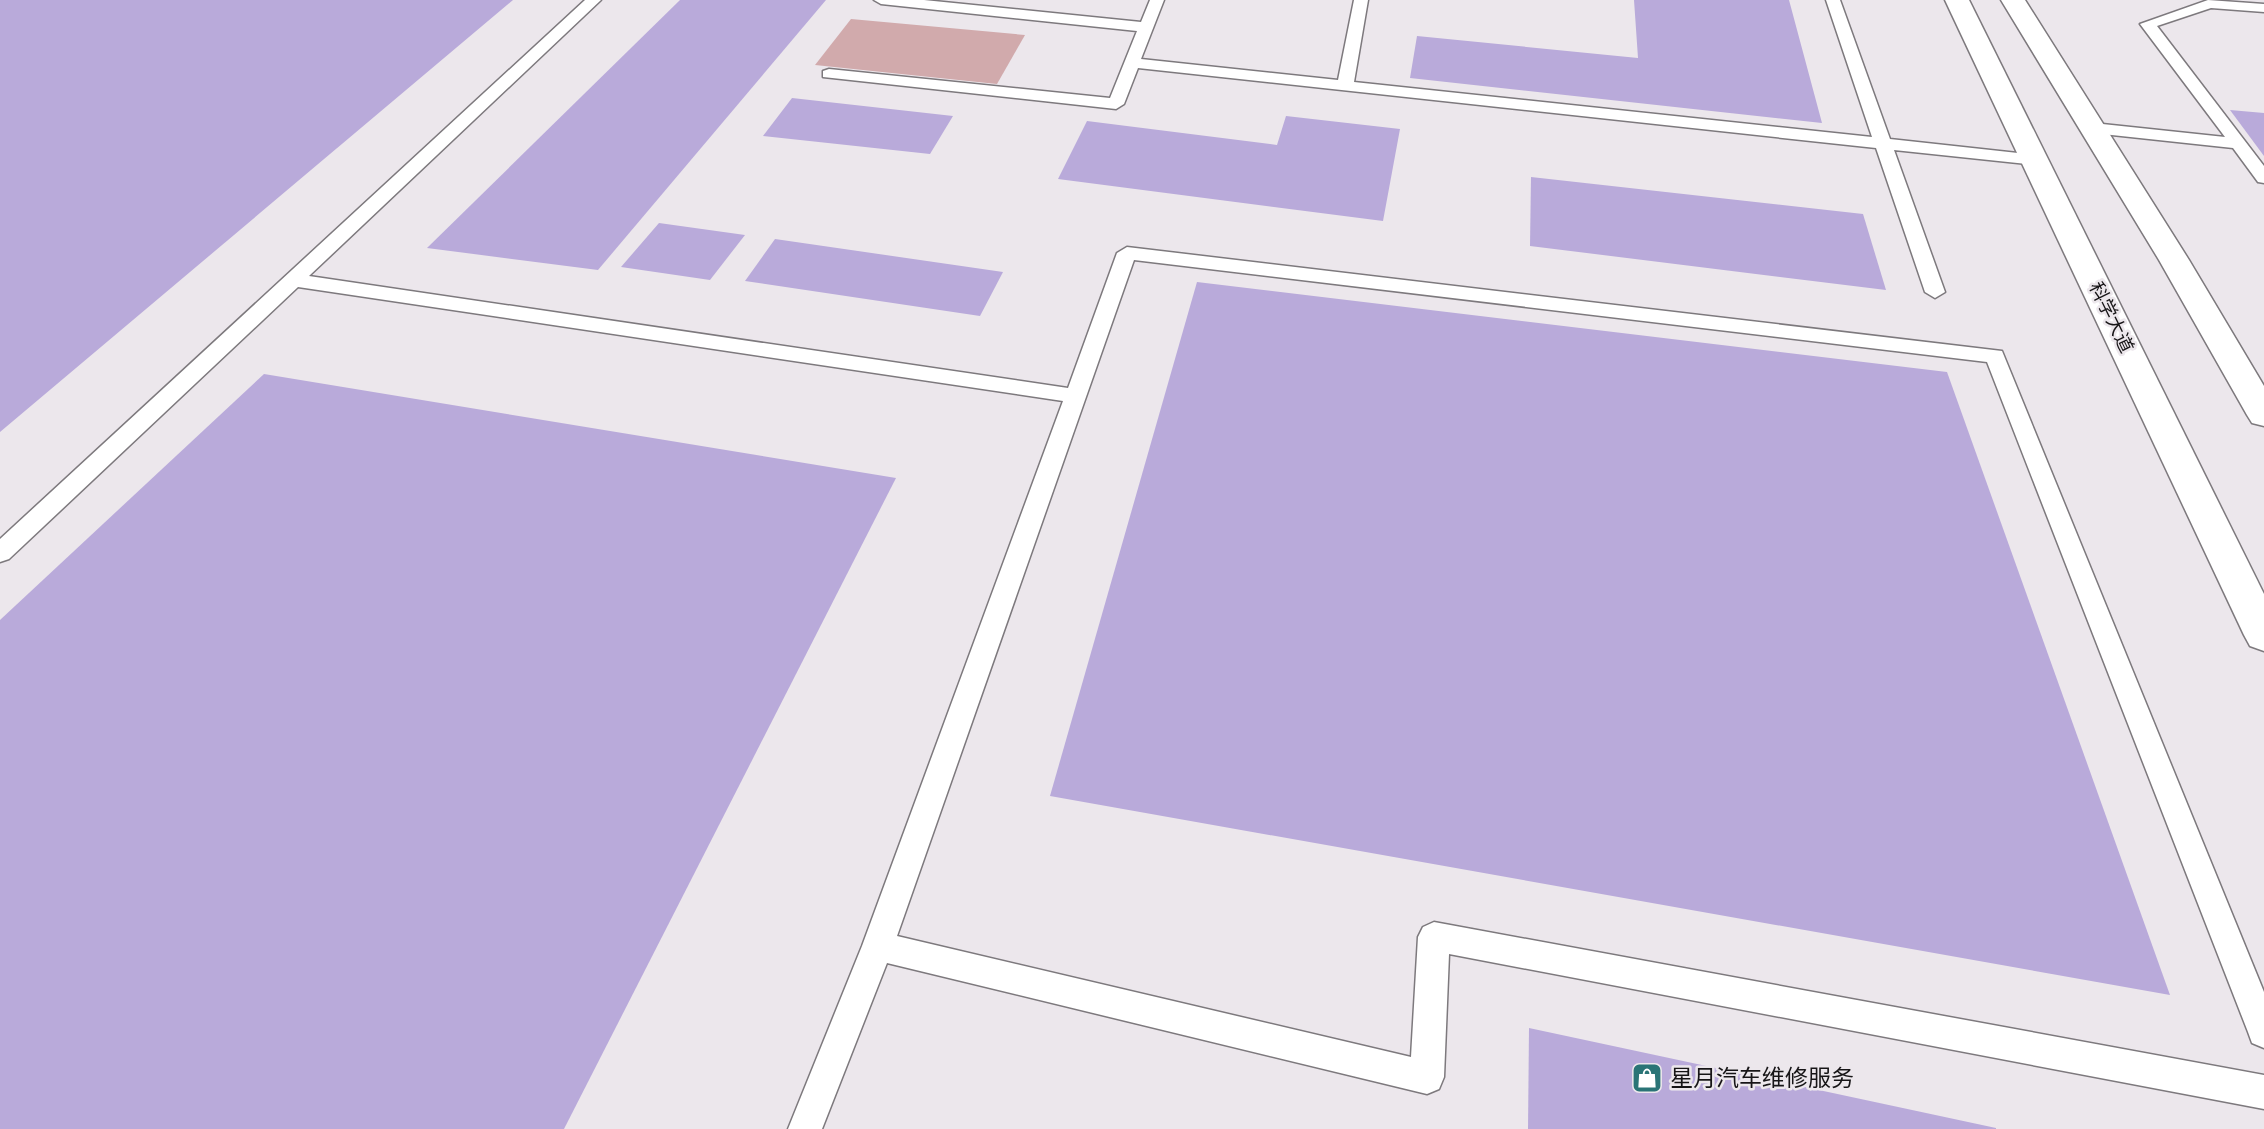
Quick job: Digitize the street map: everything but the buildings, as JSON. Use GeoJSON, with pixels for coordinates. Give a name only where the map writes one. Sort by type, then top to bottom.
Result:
{"type":"FeatureCollection","features":[{"type":"Feature","properties":{"kind":"main road","name":"科学大道"},"geometry":{"type":"LineString","coordinates":[[1957,0],[2264,635]]}},
{"type":"Feature","properties":{"kind":"main road"},"geometry":{"type":"LineString","coordinates":[[2013,0],[2175,260],[2264,415]]}},
{"type":"Feature","properties":{"kind":"lane"},"geometry":{"type":"LineString","coordinates":[[0,553],[594,0]]}},
{"type":"Feature","properties":{"kind":"lane"},"geometry":{"type":"LineString","coordinates":[[881,0],[1146,27]]}},
{"type":"Feature","properties":{"kind":"lane"},"geometry":{"type":"LineString","coordinates":[[829,74],[1116,104],[1157,0]]}},
{"type":"Feature","properties":{"kind":"lane"},"geometry":{"type":"LineString","coordinates":[[1345,86],[1361,0]]}},
{"type":"Feature","properties":{"kind":"lane"},"geometry":{"type":"LineString","coordinates":[[1833,0],[1881,144],[1935,292]]}},
{"type":"Feature","properties":{"kind":"lane"},"geometry":{"type":"LineString","coordinates":[[2264,8],[2210,4],[2148,24],[2264,178]]}},
{"type":"Feature","properties":{"kind":"lane"},"geometry":{"type":"LineString","coordinates":[[1132,63],[2036,160]]}},
{"type":"Feature","properties":{"kind":"lane"},"geometry":{"type":"LineString","coordinates":[[2092,128],[2239,144]]}},
{"type":"Feature","properties":{"kind":"lane"},"geometry":{"type":"LineString","coordinates":[[805,1129],[878,946],[1128,253],[1995,356],[2264,1032]]}},
{"type":"Feature","properties":{"kind":"lane"},"geometry":{"type":"LineString","coordinates":[[293,280],[1076,396]]}},
{"type":"Feature","properties":{"kind":"lane"},"geometry":{"type":"LineString","coordinates":[[878,946],[1427,1077],[1434,937],[2264,1092]]}},
{"type":"Feature","properties":{"kind":"shaded area"},"geometry":{"type":"Polygon","coordinates":[[[851,19],[1025,35],[997,84],[815,65],[851,19]]]}},
{"type":"Feature","properties":{"kind":"place","name":"星月汽车维修服务"},"geometry":{"type":"Point","coordinates":[1647,1078]}}]}
